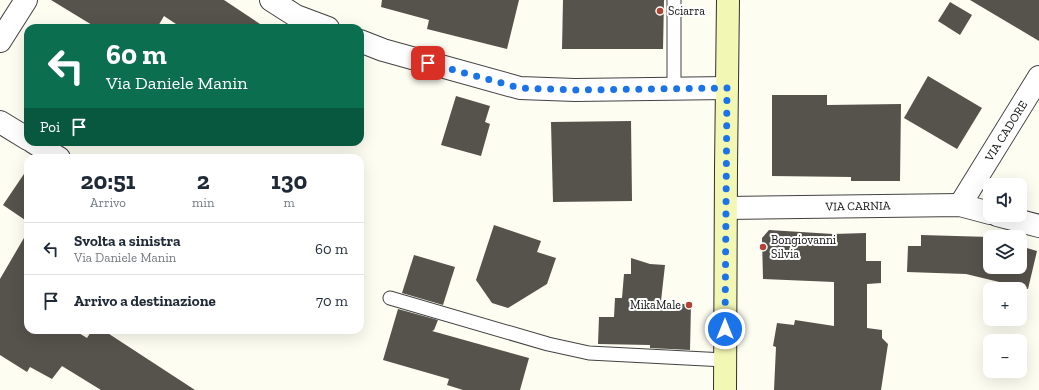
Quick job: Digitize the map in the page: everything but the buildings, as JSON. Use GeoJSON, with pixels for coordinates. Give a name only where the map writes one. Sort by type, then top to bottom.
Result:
{"type":"FeatureCollection","features":[{"type":"Feature","properties":{"kind":"street"},"geometry":{"type":"LineString","coordinates":[[0,41],[26,0]]}},
{"type":"Feature","properties":{"kind":"street"},"geometry":{"type":"LineString","coordinates":[[271,0],[296,16],[317,24]]}},
{"type":"Feature","properties":{"kind":"street"},"geometry":{"type":"LineString","coordinates":[[726,390],[728,0]]}},
{"type":"Feature","properties":{"kind":"street"},"geometry":{"type":"LineString","coordinates":[[364,43],[383,50],[520,88],[575,90],[727,88]]}},
{"type":"Feature","properties":{"kind":"street","name":"VIA CADORE"},"geometry":{"type":"LineString","coordinates":[[960,205],[1039,77]]}},
{"type":"Feature","properties":{"kind":"street"},"geometry":{"type":"LineString","coordinates":[[0,122],[24,137]]}},
{"type":"Feature","properties":{"kind":"street"},"geometry":{"type":"LineString","coordinates":[[40,146],[53,154]]}},
{"type":"Feature","properties":{"kind":"street","name":"VIA CARNIA"},"geometry":{"type":"LineString","coordinates":[[726,208],[960,205],[983,211]]}},
{"type":"Feature","properties":{"kind":"street"},"geometry":{"type":"LineString","coordinates":[[1024,222],[1039,226]]}},
{"type":"Feature","properties":{"kind":"lane"},"geometry":{"type":"LineString","coordinates":[[674,0],[674,88]]}},
{"type":"Feature","properties":{"kind":"lane"},"geometry":{"type":"LineString","coordinates":[[390,298],[548,344],[589,353],[725,360]]}},
{"type":"Feature","properties":{"kind":"place","name":"Sciarra"},"geometry":{"type":"Point","coordinates":[660,11]}},
{"type":"Feature","properties":{"kind":"place","name":"Bongiovanni Silvia"},"geometry":{"type":"Point","coordinates":[763,247]}},
{"type":"Feature","properties":{"kind":"place","name":"MikaMale"},"geometry":{"type":"Point","coordinates":[689,305]}},
{"type":"Feature","properties":{"kind":"route"},"geometry":{"type":"LineString","coordinates":[[428,63],[520,88],[575,90],[727,88],[725,329]]}}]}
